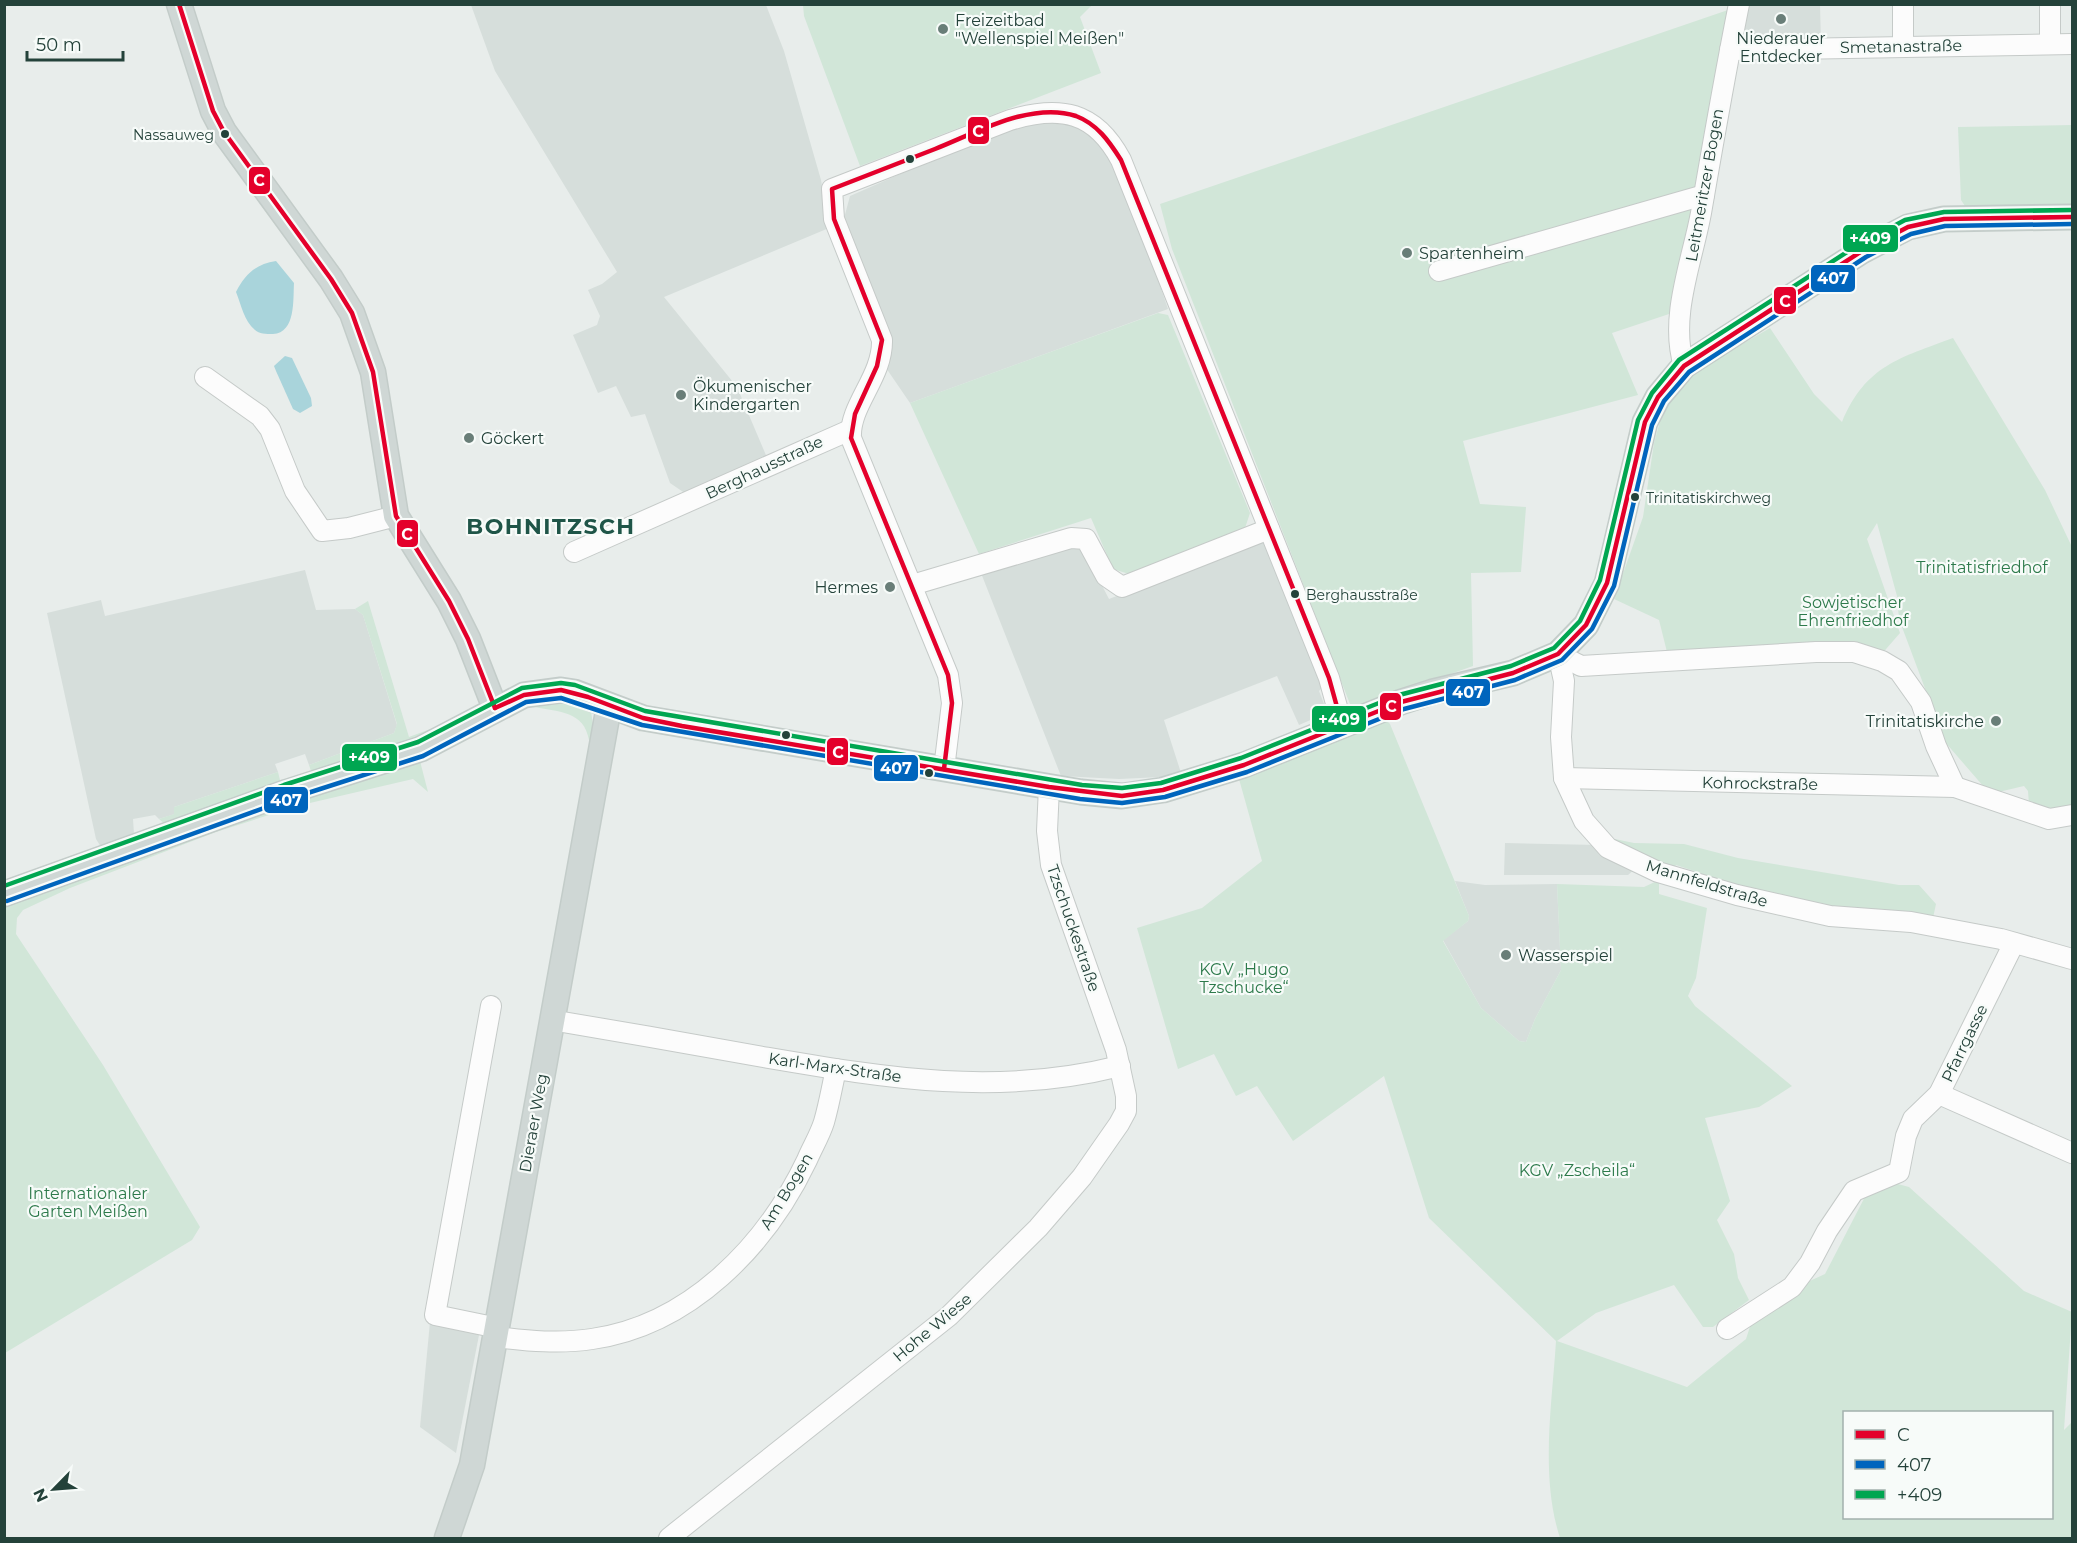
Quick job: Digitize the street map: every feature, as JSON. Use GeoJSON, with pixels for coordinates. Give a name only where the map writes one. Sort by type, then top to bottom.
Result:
{"type":"FeatureCollection","features":[{"type":"Feature","properties":{"kind":"main road"},"geometry":{"type":"LineString","coordinates":[[179,4],[213,111],[224,132],[331,279],[352,314],[373,372],[396,516],[449,601],[468,639],[495,708]]}},
{"type":"Feature","properties":{"kind":"main road"},"geometry":{"type":"LineString","coordinates":[[4,894],[287,792],[421,749],[495,708],[524,695],[561,690],[574,692],[643,718],[1049,788],[1122,796],[1163,790],[1244,765],[1342,725],[1432,692],[1513,673],[1558,654],[1586,625],[1606,583],[1646,422],[1658,397],[1684,366],[1862,250],[1908,227],[1944,219],[2073,217]]}},
{"type":"Feature","properties":{"kind":"main road","name":"Dieraer Weg"},"geometry":{"type":"LineString","coordinates":[[447,1539],[472,1465],[609,706]]}},
{"type":"Feature","properties":{"kind":"street","name":"Leitmeritzer Bogen"},"geometry":{"type":"LineString","coordinates":[[1684,366],[1678,347],[1678,327],[1739,4]]}},
{"type":"Feature","properties":{"kind":"street"},"geometry":{"type":"LineString","coordinates":[[1903,4],[1903,46]]}},
{"type":"Feature","properties":{"kind":"street"},"geometry":{"type":"LineString","coordinates":[[2050,4],[2050,44]]}},
{"type":"Feature","properties":{"kind":"street","name":"Smetanastraße"},"geometry":{"type":"LineString","coordinates":[[1730,50],[2073,44]]}},
{"type":"Feature","properties":{"kind":"street"},"geometry":{"type":"LineString","coordinates":[[944,770],[951,719],[951,688],[912,585],[857,453],[850,429],[880,360],[882,340],[838,231],[832,208],[832,189],[1010,120],[1040,112],[1067,113],[1087,121],[1104,134],[1121,160],[1329,678],[1342,725]]}},
{"type":"Feature","properties":{"kind":"street"},"geometry":{"type":"LineString","coordinates":[[1439,271],[1704,195]]}},
{"type":"Feature","properties":{"kind":"street"},"geometry":{"type":"LineString","coordinates":[[205,377],[260,416],[270,429],[295,491],[322,531],[349,528],[396,516]]}},
{"type":"Feature","properties":{"kind":"street","name":"Berghausstraße"},"geometry":{"type":"LineString","coordinates":[[574,552],[850,429]]}},
{"type":"Feature","properties":{"kind":"street"},"geometry":{"type":"LineString","coordinates":[[912,585],[1071,538],[1086,539],[1106,576],[1122,587],[1269,529]]}},
{"type":"Feature","properties":{"kind":"street"},"geometry":{"type":"LineString","coordinates":[[1558,654],[1581,666],[1816,652],[1854,652],[1867,656],[1899,671],[1913,687],[1955,787]]}},
{"type":"Feature","properties":{"kind":"street","name":"Mannfeldstraße"},"geometry":{"type":"LineString","coordinates":[[1558,654],[1564,681],[1561,737],[1564,778],[1584,822],[1608,848],[1658,872],[1737,894],[1830,916],[1911,922],[2014,943],[2073,959]]}},
{"type":"Feature","properties":{"kind":"street","name":"Kohrockstraße"},"geometry":{"type":"LineString","coordinates":[[1564,778],[1955,787],[2049,819],[2073,815]]}},
{"type":"Feature","properties":{"kind":"street","name":"Tzschuckestraße"},"geometry":{"type":"LineString","coordinates":[[1049,788],[1047,831],[1051,865],[1120,1066]]}},
{"type":"Feature","properties":{"kind":"street","name":"Pfarrgasse"},"geometry":{"type":"LineString","coordinates":[[1727,1329],[1792,1287],[1810,1263],[1827,1231],[1854,1191],[1899,1172],[1906,1136],[1914,1119],[1939,1094],[2014,943]]}},
{"type":"Feature","properties":{"kind":"street","name":"Am Bogen"},"geometry":{"type":"LineString","coordinates":[[491,1006],[435,1315],[544,1342],[591,1340],[647,1323],[696,1296],[736,1264],[770,1223],[799,1177],[823,1124],[836,1069]]}},
{"type":"Feature","properties":{"kind":"street","name":"Karl-Marx-Straße"},"geometry":{"type":"LineString","coordinates":[[551,1020],[836,1069],[947,1082],[996,1083],[1063,1079],[1120,1066]]}},
{"type":"Feature","properties":{"kind":"street","name":"Hohe Wiese"},"geometry":{"type":"LineString","coordinates":[[669,1539],[949,1316],[1038,1228],[1082,1177],[1126,1111],[1126,1096],[1120,1066]]}},
{"type":"Feature","properties":{"kind":"street"},"geometry":{"type":"LineString","coordinates":[[1939,1094],[2073,1153]]}},
{"type":"Feature","properties":{"kind":"shaded area"},"geometry":{"type":"Polygon","coordinates":[[[471,5],[766,5],[784,51],[821,180],[829,228],[664,297],[737,387],[768,460],[689,496],[670,483],[645,414],[631,417],[616,386],[598,393],[573,335],[597,325],[600,316],[588,290],[602,284],[617,272],[495,71],[471,5]]]}},
{"type":"Feature","properties":{"kind":"shaded area","name":"Niederauer Entdecker"},"geometry":{"type":"Polygon","coordinates":[[[1745,5],[1820,5],[1821,42],[1746,43],[1739,34],[1745,5]]]}},
{"type":"Feature","properties":{"kind":"shaded area"},"geometry":{"type":"Polygon","coordinates":[[[1065,120],[1101,141],[1132,204],[1168,309],[910,403],[884,365],[891,351],[843,222],[850,196],[1005,128],[1065,120]]]}},
{"type":"Feature","properties":{"kind":"shaded area"},"geometry":{"type":"Polygon","coordinates":[[[1267,537],[1324,685],[1319,691],[1326,709],[1322,715],[1299,725],[1277,676],[1164,720],[1182,776],[1119,779],[1061,776],[981,573],[1070,544],[1083,549],[1109,599],[1267,537]]]}},
{"type":"Feature","properties":{"kind":"shaded area"},"geometry":{"type":"Polygon","coordinates":[[[305,570],[316,610],[355,609],[363,615],[397,725],[394,733],[309,765],[305,754],[275,764],[278,772],[174,807],[175,814],[159,819],[155,815],[133,819],[134,834],[101,847],[96,839],[47,613],[101,600],[105,616],[305,570]]]}},
{"type":"Feature","properties":{"kind":"shaded area"},"geometry":{"type":"Polygon","coordinates":[[[1505,843],[1598,845],[1599,855],[1611,856],[1635,869],[1628,875],[1504,875],[1505,843]]]}},
{"type":"Feature","properties":{"kind":"shaded area","name":"Wasserspiel"},"geometry":{"type":"Polygon","coordinates":[[[1455,881],[1485,885],[1557,884],[1561,970],[1535,1019],[1526,1042],[1519,1041],[1481,1008],[1443,940],[1468,921],[1469,916],[1455,881]]]}},
{"type":"Feature","properties":{"kind":"shaded area"},"geometry":{"type":"Polygon","coordinates":[[[430,1322],[480,1330],[456,1453],[420,1427],[430,1322]]]}},
{"type":"Feature","properties":{"kind":"green space"},"geometry":{"type":"Polygon","coordinates":[[[803,5],[1092,5],[1080,17],[1101,73],[860,166],[804,16],[803,5]]]}},
{"type":"Feature","properties":{"kind":"green space"},"geometry":{"type":"Polygon","coordinates":[[[1728,10],[1675,312],[1612,333],[1638,395],[1463,441],[1480,504],[1526,507],[1521,572],[1471,573],[1473,666],[1352,709],[1172,249],[1160,204],[1728,10]]]}},
{"type":"Feature","properties":{"kind":"green space"},"geometry":{"type":"Polygon","coordinates":[[[2072,125],[2072,205],[1965,206],[1961,200],[1958,127],[2072,125]]]}},
{"type":"Feature","properties":{"kind":"green space"},"geometry":{"type":"Polygon","coordinates":[[[1158,313],[1168,315],[1250,513],[1245,528],[1129,574],[1113,569],[1091,518],[979,554],[910,403],[1158,313]]]}},
{"type":"Feature","properties":{"kind":"green space"},"geometry":{"type":"Polygon","coordinates":[[[1770,328],[1814,394],[1842,422],[1851,403],[1862,388],[1887,366],[1901,358],[1953,338],[2045,490],[2072,547],[2072,809],[2049,812],[2029,804],[2028,791],[2024,786],[1990,794],[1945,742],[1899,619],[1897,596],[1877,523],[1867,539],[1900,633],[1880,656],[1668,656],[1659,620],[1614,599],[1643,517],[1654,443],[1663,410],[1687,376],[1770,328]]]}},
{"type":"Feature","properties":{"kind":"green space"},"geometry":{"type":"Polygon","coordinates":[[[368,601],[409,737],[449,722],[451,729],[312,774],[309,765],[394,733],[397,724],[363,615],[355,609],[368,601]]]}},
{"type":"Feature","properties":{"kind":"green space"},"geometry":{"type":"Polygon","coordinates":[[[570,701],[591,711],[595,739],[589,740],[582,723],[569,714],[535,707],[533,704],[570,701]]]}},
{"type":"Feature","properties":{"kind":"green space"},"geometry":{"type":"Polygon","coordinates":[[[1386,720],[1390,724],[1469,916],[1468,921],[1443,941],[1481,1008],[1519,1041],[1526,1042],[1535,1019],[1561,970],[1557,884],[1644,887],[1659,880],[1659,894],[1707,908],[1696,978],[1688,996],[1695,1006],[1792,1086],[1759,1107],[1705,1118],[1730,1201],[1717,1220],[1734,1254],[1738,1278],[1749,1300],[1713,1327],[1703,1327],[1674,1285],[1596,1313],[1557,1341],[1687,1387],[1746,1339],[1757,1305],[1825,1274],[1868,1191],[1894,1183],[1909,1187],[2024,1291],[2072,1312],[2064,1430],[2072,1422],[2072,1538],[1560,1538],[1550,1490],[1549,1465],[1550,1415],[1556,1341],[1429,1218],[1384,1076],[1293,1141],[1257,1086],[1236,1096],[1214,1054],[1178,1069],[1137,928],[1202,908],[1262,861],[1239,779],[1282,759],[1386,720]]]}},
{"type":"Feature","properties":{"kind":"green space","name":"Internationaler Garten Meißen"},"geometry":{"type":"Polygon","coordinates":[[[420,761],[428,792],[413,779],[297,806],[216,832],[70,888],[23,910],[17,918],[16,934],[103,1065],[200,1227],[192,1240],[5,1353],[5,906],[147,850],[420,761]]]}},
{"type":"Feature","properties":{"kind":"green space"},"geometry":{"type":"Polygon","coordinates":[[[278,772],[281,784],[165,824],[159,819],[174,814],[174,807],[278,772]]]}},
{"type":"Feature","properties":{"kind":"green space"},"geometry":{"type":"Polygon","coordinates":[[[1610,838],[1634,843],[1684,844],[1738,858],[1899,885],[1919,885],[1936,904],[1933,918],[1844,910],[1694,875],[1694,871],[1676,865],[1674,868],[1628,850],[1610,838]]]}},
{"type":"Feature","properties":{"kind":"water"},"geometry":{"type":"Polygon","coordinates":[[[276,261],[294,283],[292,314],[286,328],[273,334],[263,334],[248,322],[236,292],[252,271],[276,261]]]}},
{"type":"Feature","properties":{"kind":"water"},"geometry":{"type":"Polygon","coordinates":[[[285,356],[292,358],[311,398],[312,406],[300,413],[293,409],[274,366],[285,356]]]}},
{"type":"Feature","properties":{"kind":"transit line","name":"C"},"geometry":{"type":"LineString","coordinates":[[179,4],[213,111],[224,132],[331,279],[352,313],[373,372],[396,516],[449,601],[468,639],[495,708]]}},
{"type":"Feature","properties":{"kind":"transit line","name":"C"},"geometry":{"type":"LineString","coordinates":[[944,769],[952,703],[948,675],[851,438],[855,414],[877,366],[882,340],[834,219],[832,189],[1004,121],[1041,113],[1059,112],[1083,119],[1102,134],[1121,160],[1329,678],[1342,725]]}},
{"type":"Feature","properties":{"kind":"transit line","name":"+409"},"geometry":{"type":"LineString","coordinates":[[4,886],[284,785],[418,742],[522,688],[561,683],[575,685],[645,711],[1082,785],[1122,788],[1161,783],[1241,758],[1399,695],[1511,666],[1554,648],[1580,621],[1600,580],[1638,420],[1652,393],[1679,360],[1858,245],[1905,220],[1944,212],[2072,210]]}},
{"type":"Feature","properties":{"kind":"transit line","name":"C"},"geometry":{"type":"LineString","coordinates":[[495,708],[524,695],[561,690],[588,697],[643,718],[682,726],[1049,787],[1122,796],[1163,790],[1244,765],[1401,702],[1513,673],[1558,654],[1586,625],[1607,583],[1645,422],[1658,397],[1684,366],[1862,251],[1908,227],[1944,219],[2072,217]]}},
{"type":"Feature","properties":{"kind":"transit line","name":"407"},"geometry":{"type":"LineString","coordinates":[[7,901],[289,799],[423,756],[526,702],[561,698],[642,725],[1080,799],[1122,803],[1165,797],[1247,772],[1404,709],[1515,680],[1562,660],[1592,629],[1614,586],[1652,425],[1664,401],[1689,372],[1866,257],[1911,234],[1945,226],[2072,224]]}},
{"type":"Feature","properties":{"kind":"place","name":"Niederauer Entdecker"},"geometry":{"type":"Point","coordinates":[1781,19]}},
{"type":"Feature","properties":{"kind":"place","name":"Freizeitbad \"Wellenspiel Meißen\""},"geometry":{"type":"Point","coordinates":[943,29]}},
{"type":"Feature","properties":{"kind":"place","name":"Nassauweg"},"geometry":{"type":"Point","coordinates":[225,134]}},
{"type":"Feature","properties":{"kind":"place","name":"Spartenheim"},"geometry":{"type":"Point","coordinates":[1407,253]}},
{"type":"Feature","properties":{"kind":"place","name":"Ökumenischer Kindergarten"},"geometry":{"type":"Point","coordinates":[681,395]}},
{"type":"Feature","properties":{"kind":"place","name":"Göckert"},"geometry":{"type":"Point","coordinates":[469,438]}},
{"type":"Feature","properties":{"kind":"place","name":"Trinitatiskirchweg"},"geometry":{"type":"Point","coordinates":[1635,497]}},
{"type":"Feature","properties":{"kind":"place","name":"Hermes"},"geometry":{"type":"Point","coordinates":[890,587]}},
{"type":"Feature","properties":{"kind":"place","name":"Berghausstraße"},"geometry":{"type":"Point","coordinates":[1295,594]}},
{"type":"Feature","properties":{"kind":"place","name":"Trinitatiskirche"},"geometry":{"type":"Point","coordinates":[1996,721]}},
{"type":"Feature","properties":{"kind":"place","name":"Wasserspiel"},"geometry":{"type":"Point","coordinates":[1506,955]}},
{"type":"Feature","properties":{"kind":"district","name":"BOHNITZSCH"},"geometry":{"type":"Point","coordinates":[551,526]}},
{"type":"Feature","properties":{"kind":"park label","name":"Trinitatisfriedhof"},"geometry":{"type":"Point","coordinates":[1982,567]}},
{"type":"Feature","properties":{"kind":"park label","name":"Sowjetischer Ehrenfriedhof"},"geometry":{"type":"Point","coordinates":[1853,611]}},
{"type":"Feature","properties":{"kind":"park label","name":"KGV „Hugo Tzschucke“"},"geometry":{"type":"Point","coordinates":[1244,978]}},
{"type":"Feature","properties":{"kind":"park label","name":"KGV „Zscheila“"},"geometry":{"type":"Point","coordinates":[1577,1170]}}]}
